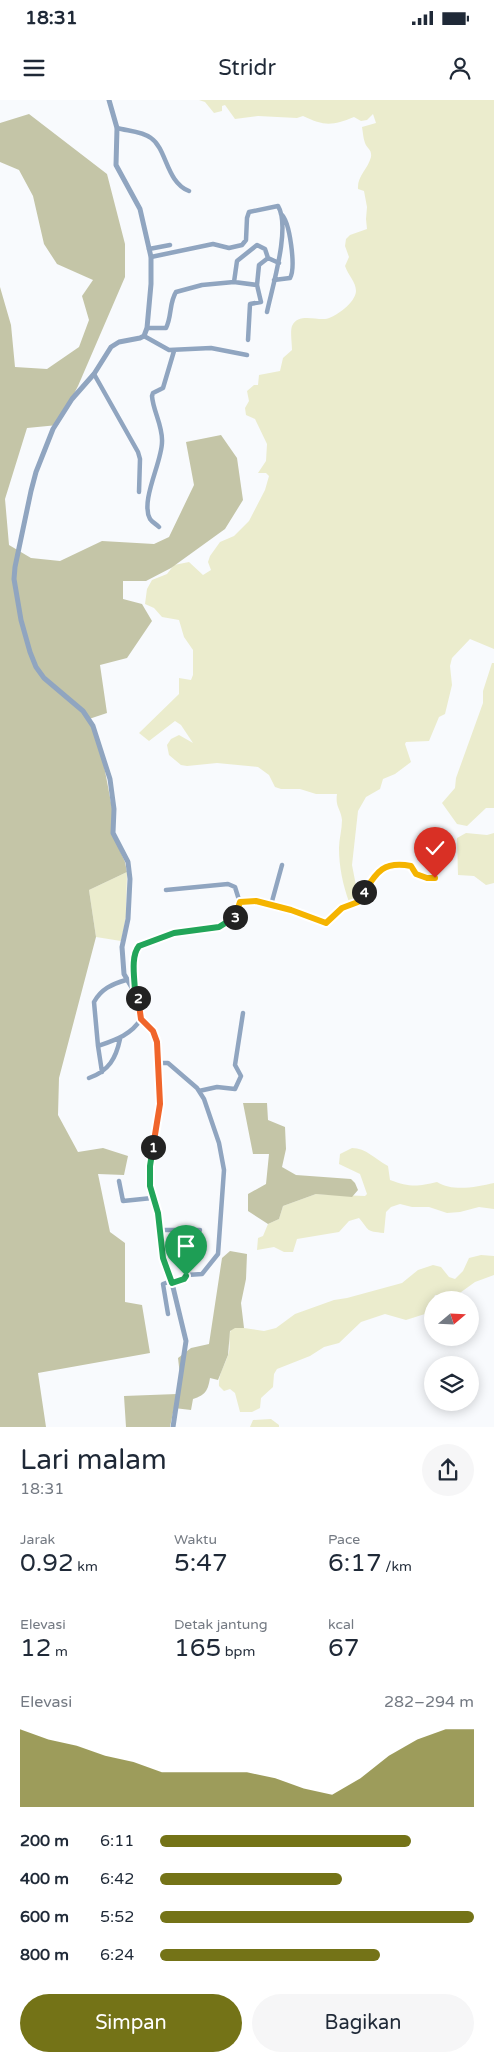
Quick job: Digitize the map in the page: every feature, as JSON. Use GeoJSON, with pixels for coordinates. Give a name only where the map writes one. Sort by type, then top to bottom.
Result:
{"type":"FeatureCollection","features":[{"type":"Feature","properties":{"kind":"street"},"geometry":{"type":"LineString","coordinates":[[109,100],[117,128],[116,165],[140,209],[150,248],[152,284],[147,328],[144,336],[119,342],[111,347],[94,374],[72,399],[53,429],[30,491],[14,579],[22,620],[36,667],[52,686],[89,718],[97,736],[110,779],[114,809],[113,833],[128,862],[130,880],[128,919],[122,948],[126,980],[135,993]]}},
{"type":"Feature","properties":{"kind":"street"},"geometry":{"type":"LineString","coordinates":[[117,128],[142,133],[154,140],[178,185],[189,191]]}},
{"type":"Feature","properties":{"kind":"street"},"geometry":{"type":"LineString","coordinates":[[151,258],[213,244],[229,248],[242,245],[246,240],[249,212],[276,206],[280,208],[281,214],[279,263],[267,312]]}},
{"type":"Feature","properties":{"kind":"street"},"geometry":{"type":"LineString","coordinates":[[274,280],[290,278],[293,271],[291,242],[286,221],[281,214]]}},
{"type":"Feature","properties":{"kind":"street"},"geometry":{"type":"LineString","coordinates":[[150,248],[170,245]]}},
{"type":"Feature","properties":{"kind":"street"},"geometry":{"type":"LineString","coordinates":[[234,282],[237,262],[257,245],[265,249],[268,258],[279,263]]}},
{"type":"Feature","properties":{"kind":"street"},"geometry":{"type":"LineString","coordinates":[[248,340],[250,304],[260,302],[257,285],[259,265],[268,258]]}},
{"type":"Feature","properties":{"kind":"street"},"geometry":{"type":"LineString","coordinates":[[147,328],[166,328],[170,317],[171,300],[176,292],[202,285],[234,282],[257,285]]}},
{"type":"Feature","properties":{"kind":"street"},"geometry":{"type":"LineString","coordinates":[[144,336],[174,351],[211,348],[247,355]]}},
{"type":"Feature","properties":{"kind":"street"},"geometry":{"type":"LineString","coordinates":[[159,527],[151,520],[148,511],[150,492],[162,444],[162,434],[152,396],[164,388],[174,351]]}},
{"type":"Feature","properties":{"kind":"street"},"geometry":{"type":"LineString","coordinates":[[94,374],[138,452],[140,459],[139,492]]}},
{"type":"Feature","properties":{"kind":"street"},"geometry":{"type":"LineString","coordinates":[[270,905],[282,865]]}},
{"type":"Feature","properties":{"kind":"street"},"geometry":{"type":"LineString","coordinates":[[240,902],[256,901],[291,910],[326,923],[342,908],[358,902],[376,875],[388,865],[411,866],[416,874],[427,878],[435,878]]}},
{"type":"Feature","properties":{"kind":"street"},"geometry":{"type":"LineString","coordinates":[[166,890],[228,884],[235,887],[240,902],[236,916],[219,927],[174,933],[139,946],[135,951],[135,993],[141,1019],[155,1035],[157,1042],[160,1104],[150,1166],[152,1198],[158,1213],[163,1258],[186,1341],[173,1427]]}},
{"type":"Feature","properties":{"kind":"street"},"geometry":{"type":"LineString","coordinates":[[102,1072],[94,1002],[101,992],[109,986],[126,980]]}},
{"type":"Feature","properties":{"kind":"street"},"geometry":{"type":"LineString","coordinates":[[199,1091],[217,1087],[235,1089],[237,1087],[242,1076],[235,1065],[243,1013]]}},
{"type":"Feature","properties":{"kind":"street"},"geometry":{"type":"LineString","coordinates":[[98,1046],[120,1039],[138,1024],[141,1019]]}},
{"type":"Feature","properties":{"kind":"street"},"geometry":{"type":"LineString","coordinates":[[89,1078],[102,1072],[117,1054],[120,1039]]}},
{"type":"Feature","properties":{"kind":"street"},"geometry":{"type":"LineString","coordinates":[[157,1063],[168,1063],[176,1068],[199,1091],[219,1143],[224,1170],[218,1254],[202,1274],[187,1276],[184,1279],[162,1284],[168,1314]]}},
{"type":"Feature","properties":{"kind":"street"},"geometry":{"type":"LineString","coordinates":[[119,1181],[123,1201],[152,1198]]}},
{"type":"Feature","properties":{"kind":"street"},"geometry":{"type":"LineString","coordinates":[[160,1230],[200,1230]]}},
{"type":"Feature","properties":{"kind":"green space"},"geometry":{"type":"Polygon","coordinates":[[[199,100],[494,100],[494,649],[470,639],[452,658],[450,666],[452,685],[445,714],[439,717],[429,741],[406,742],[411,762],[395,774],[383,779],[380,789],[366,797],[358,811],[352,865],[358,896],[357,901],[349,902],[342,876],[339,848],[342,820],[337,802],[337,794],[316,794],[300,789],[281,789],[275,787],[269,775],[258,767],[217,763],[181,765],[169,755],[167,745],[171,739],[179,735],[193,743],[181,725],[175,721],[149,741],[139,733],[179,694],[179,678],[191,680],[193,675],[193,650],[184,637],[179,620],[162,617],[154,608],[145,604],[147,589],[152,580],[167,574],[174,565],[189,562],[203,575],[211,570],[208,562],[220,542],[234,536],[249,521],[265,490],[269,476],[266,473],[258,473],[266,461],[267,444],[255,419],[246,415],[245,408],[249,401],[247,391],[254,385],[258,385],[259,375],[280,371],[283,358],[292,350],[291,328],[295,322],[302,318],[329,318],[344,309],[353,300],[356,288],[345,266],[349,257],[345,246],[346,239],[350,235],[367,229],[367,207],[364,191],[358,189],[358,184],[371,157],[371,152],[364,141],[362,127],[376,123],[373,114],[367,120],[361,121],[354,117],[328,124],[303,116],[297,118],[258,116],[235,119],[225,105],[222,106],[222,111],[214,113],[205,102],[199,100]]]}},
{"type":"Feature","properties":{"kind":"green space"},"geometry":{"type":"Polygon","coordinates":[[[29,114],[107,174],[125,244],[125,277],[78,386],[58,425],[27,428],[5,499],[9,545],[31,558],[60,561],[102,541],[154,544],[169,537],[194,485],[186,442],[221,435],[237,458],[243,500],[225,529],[171,568],[146,581],[123,581],[123,599],[142,604],[152,621],[127,658],[100,665],[107,713],[89,719],[101,750],[113,813],[112,833],[125,862],[127,872],[89,890],[96,937],[59,1078],[58,1115],[78,1152],[103,1148],[128,1156],[124,1175],[98,1174],[110,1232],[125,1243],[125,1302],[142,1305],[150,1353],[38,1373],[46,1427],[0,1427],[0,287],[11,325],[15,367],[47,369],[79,347],[89,320],[82,296],[93,280],[57,264],[44,244],[33,196],[19,170],[0,162],[0,123],[29,114]]]}},
{"type":"Feature","properties":{"kind":"green space"},"geometry":{"type":"Polygon","coordinates":[[[492,663],[494,663],[494,808],[486,808],[467,826],[457,824],[442,803],[455,788],[456,778],[483,703],[483,691],[492,663]]]}},
{"type":"Feature","properties":{"kind":"green space"},"geometry":{"type":"Polygon","coordinates":[[[466,833],[487,835],[494,833],[494,883],[486,885],[474,876],[458,875],[457,838],[466,833]]]}},
{"type":"Feature","properties":{"kind":"green space"},"geometry":{"type":"Polygon","coordinates":[[[127,872],[126,917],[121,941],[96,937],[89,890],[127,872]]]}},
{"type":"Feature","properties":{"kind":"green space"},"geometry":{"type":"Polygon","coordinates":[[[243,1103],[267,1103],[268,1120],[285,1127],[286,1149],[282,1167],[296,1175],[351,1179],[358,1190],[352,1197],[316,1194],[283,1206],[279,1219],[268,1224],[248,1211],[248,1194],[266,1184],[269,1154],[253,1154],[243,1103]]]}},
{"type":"Feature","properties":{"kind":"green space"},"geometry":{"type":"Polygon","coordinates":[[[352,1148],[366,1152],[388,1166],[390,1180],[403,1184],[413,1186],[437,1182],[450,1187],[465,1188],[494,1183],[494,1209],[479,1207],[447,1213],[429,1207],[412,1207],[400,1204],[391,1207],[386,1212],[384,1233],[368,1230],[359,1218],[349,1221],[339,1232],[297,1239],[293,1252],[284,1252],[274,1247],[257,1250],[258,1238],[263,1236],[268,1224],[279,1219],[283,1206],[316,1194],[365,1196],[367,1194],[360,1174],[339,1164],[340,1154],[352,1148]]]}},
{"type":"Feature","properties":{"kind":"green space"},"geometry":{"type":"Polygon","coordinates":[[[230,1251],[247,1254],[246,1279],[241,1303],[244,1328],[235,1328],[230,1331],[228,1355],[218,1380],[210,1378],[206,1392],[193,1399],[191,1410],[174,1408],[170,1427],[126,1427],[124,1396],[177,1394],[181,1384],[178,1358],[191,1348],[209,1344],[222,1258],[230,1251]]]}},
{"type":"Feature","properties":{"kind":"green space"},"geometry":{"type":"Polygon","coordinates":[[[481,1255],[494,1256],[494,1275],[475,1282],[463,1291],[424,1291],[424,1314],[406,1320],[385,1314],[361,1322],[339,1343],[324,1347],[310,1356],[277,1369],[274,1374],[273,1387],[261,1398],[260,1408],[252,1412],[240,1412],[235,1393],[230,1389],[224,1391],[219,1386],[221,1373],[229,1352],[232,1328],[264,1331],[276,1328],[295,1314],[334,1300],[402,1283],[418,1270],[433,1265],[441,1267],[449,1277],[455,1279],[463,1271],[469,1258],[481,1255]]]}},
{"type":"Feature","properties":{"kind":"green space"},"geometry":{"type":"Polygon","coordinates":[[[271,1419],[279,1427],[250,1427],[253,1420],[271,1419]]]}},
{"type":"Feature","properties":{"kind":"route"},"geometry":{"type":"LineString","coordinates":[[186,1276],[184,1279],[172,1283],[171,1281],[163,1258],[157,1206],[152,1198],[150,1186],[152,1148],[160,1104],[157,1042],[153,1031],[141,1019],[138,998],[135,993],[135,951],[139,946],[174,933],[219,927],[233,919],[236,916],[238,904],[245,901],[256,901],[291,910],[326,923],[342,908],[356,904],[376,875],[388,865],[411,866],[414,867],[416,874],[427,878],[435,878]]}}]}
